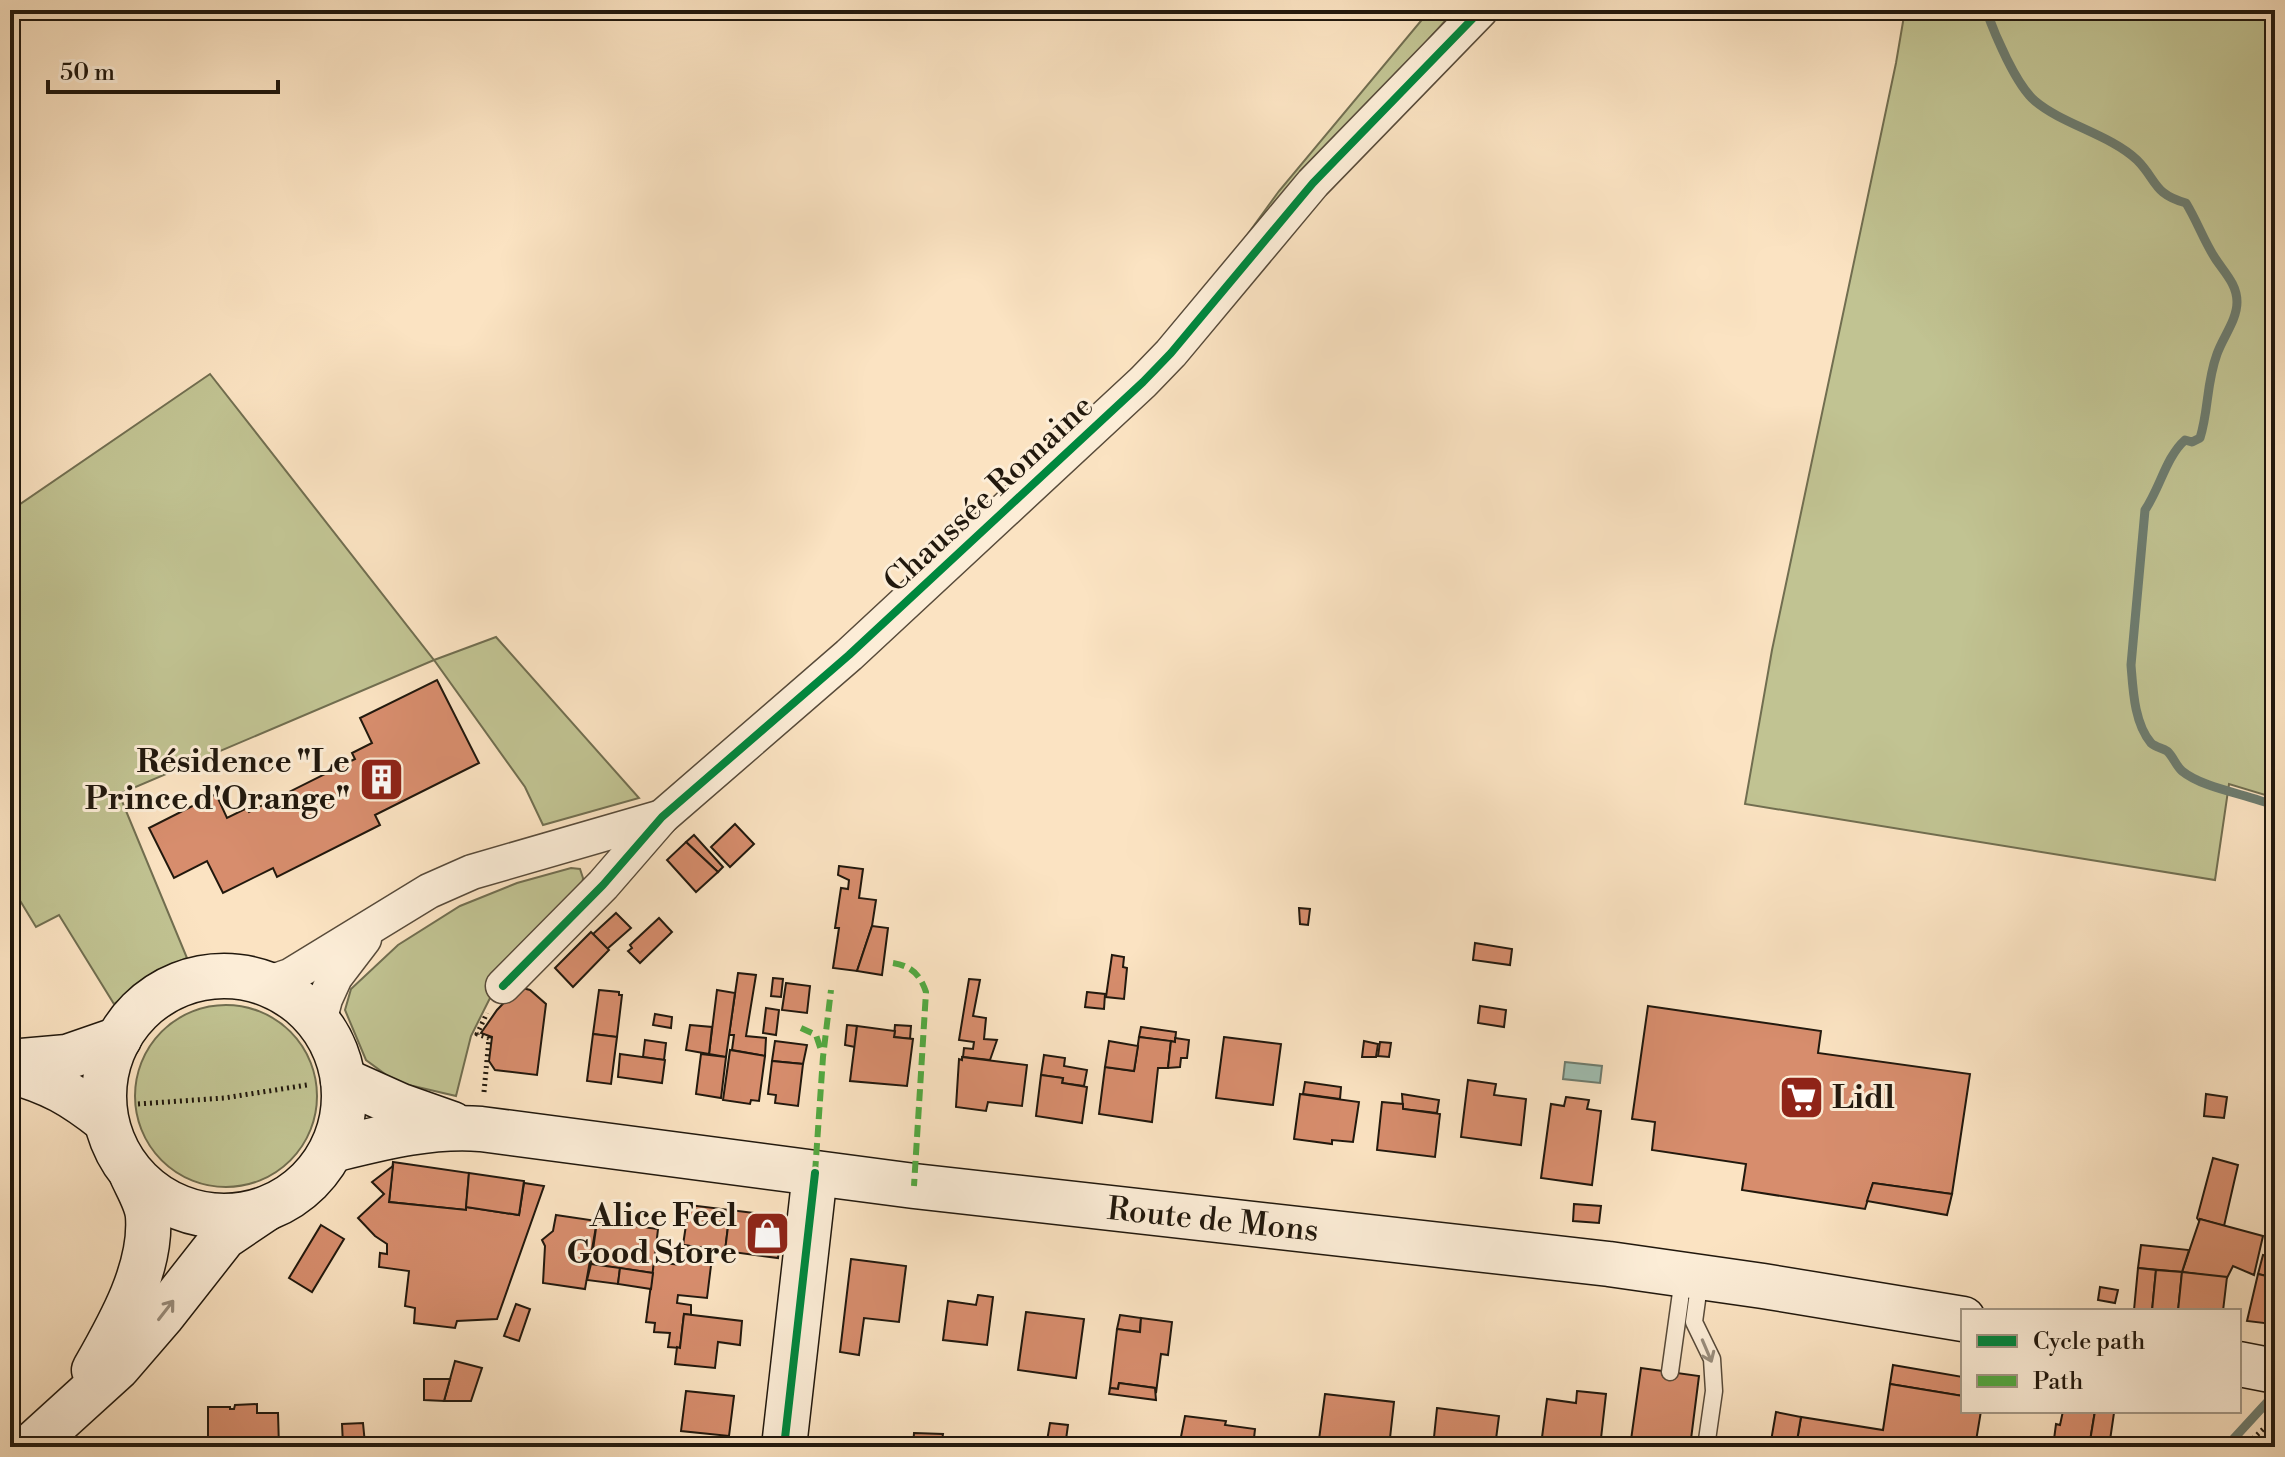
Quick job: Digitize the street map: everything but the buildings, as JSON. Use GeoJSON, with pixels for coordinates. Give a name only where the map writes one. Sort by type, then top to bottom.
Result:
{"type":"FeatureCollection","features":[{"type":"Feature","properties":{"kind":"main road"},"geometry":{"type":"LineString","coordinates":[[30,1447],[118,1367],[224,1237],[305,1185],[332,1150],[344,1104],[343,1080],[335,1050],[319,1022],[295,999],[266,984],[243,978],[194,980],[150,1002],[119,1039],[106,1072],[105,1114],[121,1158],[148,1213],[145,1253],[124,1311],[73,1406]]}},
{"type":"Feature","properties":{"kind":"main road"},"geometry":{"type":"LineString","coordinates":[[10,1062],[67,1057],[119,1039]]}},
{"type":"Feature","properties":{"kind":"main road"},"geometry":{"type":"LineString","coordinates":[[10,1071],[35,1077],[105,1114]]}},
{"type":"Feature","properties":{"kind":"main road","name":"Route de Mons"},"geometry":{"type":"LineString","coordinates":[[343,1080],[401,1106],[471,1128],[815,1173],[1692,1275],[1961,1319]]}},
{"type":"Feature","properties":{"kind":"main road","name":"Route de Mons"},"geometry":{"type":"LineString","coordinates":[[332,1150],[390,1134],[471,1128]]}},
{"type":"Feature","properties":{"kind":"main road"},"geometry":{"type":"LineString","coordinates":[[784,1447],[815,1173]]}},
{"type":"Feature","properties":{"kind":"main road"},"geometry":{"type":"LineString","coordinates":[[132,1175],[160,1199],[194,1213],[230,1216],[266,1209]]}},
{"type":"Feature","properties":{"kind":"main road"},"geometry":{"type":"LineString","coordinates":[[2241,1364],[2275,1371]]}},
{"type":"Feature","properties":{"kind":"street","name":"Chaussée Romaine"},"geometry":{"type":"LineString","coordinates":[[503,986],[603,885],[662,817],[849,655],[1143,382],[1171,353],[1313,183],[1481,10]]}},
{"type":"Feature","properties":{"kind":"street","name":"Chaussée Romaine"},"geometry":{"type":"LineString","coordinates":[[266,984],[290,976],[429,891],[472,872],[662,817]]}},
{"type":"Feature","properties":{"kind":"street","name":"Chaussée Romaine"},"geometry":{"type":"LineString","coordinates":[[319,1022],[335,977],[372,925]]}},
{"type":"Feature","properties":{"kind":"lane"},"geometry":{"type":"LineString","coordinates":[[1670,1372],[1692,1275]]}},
{"type":"Feature","properties":{"kind":"lane"},"geometry":{"type":"LineString","coordinates":[[1692,1275],[1694,1322],[1712,1359],[1714,1391],[1706,1447]]}},
{"type":"Feature","properties":{"kind":"path"},"geometry":{"type":"LineString","coordinates":[[471,1128],[489,1038],[477,1034],[503,986]]}},
{"type":"Feature","properties":{"kind":"path"},"geometry":{"type":"LineString","coordinates":[[105,1114],[343,1080]]}},
{"type":"Feature","properties":{"kind":"path"},"geometry":{"type":"LineString","coordinates":[[2244,1447],[2275,1418]]}},
{"type":"Feature","properties":{"kind":"green space"},"geometry":{"type":"Polygon","coordinates":[[[1430,10],[1455,10],[1229,260],[1279,191],[1430,10]]]}},
{"type":"Feature","properties":{"kind":"green space"},"geometry":{"type":"Polygon","coordinates":[[[1905,10],[2275,10],[2275,798],[2229,784],[2215,880],[1745,804],[1772,650],[1905,10]]]}},
{"type":"Feature","properties":{"kind":"green space"},"geometry":{"type":"Polygon","coordinates":[[[210,374],[434,660],[119,794],[187,958],[156,971],[114,1004],[59,915],[36,927],[10,884],[10,511],[210,374]]]}},
{"type":"Feature","properties":{"kind":"green space"},"geometry":{"type":"Polygon","coordinates":[[[496,637],[639,798],[543,825],[525,787],[434,660],[496,637]]]}},
{"type":"Feature","properties":{"kind":"green space"},"geometry":{"type":"Polygon","coordinates":[[[571,868],[580,869],[582,887],[494,990],[471,1036],[456,1096],[396,1082],[366,1060],[345,1010],[351,989],[398,945],[460,906],[517,883],[571,868]]]}},
{"type":"Feature","properties":{"kind":"green space"},"geometry":{"type":"Polygon","coordinates":[[[226,1005],[261,1012],[290,1032],[310,1061],[317,1096],[310,1131],[290,1160],[261,1180],[226,1187],[191,1180],[162,1160],[142,1131],[135,1096],[142,1061],[162,1032],[191,1012],[226,1005]]]}},
{"type":"Feature","properties":{"kind":"shaded area"},"geometry":{"type":"Polygon","coordinates":[[[1565,1062],[1602,1066],[1600,1083],[1563,1079],[1565,1062]]]}},
{"type":"Feature","properties":{"kind":"waterway"},"geometry":{"type":"LineString","coordinates":[[1986,10],[2007,59],[2028,94],[2046,109],[2126,151],[2161,191],[2186,203],[2235,290],[2236,309],[2213,365],[2200,438],[2192,442],[2185,440],[2178,447],[2145,510],[2131,665],[2138,716],[2145,735],[2154,746],[2167,751],[2180,769],[2191,777],[2275,806]]}},
{"type":"Feature","properties":{"kind":"waterway"},"geometry":{"type":"LineString","coordinates":[[2226,1447],[2271,1398]]}},
{"type":"Feature","properties":{"kind":"marked path"},"geometry":{"type":"LineString","coordinates":[[893,963],[914,972],[926,992],[914,1186]]}},
{"type":"Feature","properties":{"kind":"marked path"},"geometry":{"type":"LineString","coordinates":[[815,1173],[831,990]]}},
{"type":"Feature","properties":{"kind":"marked path"},"geometry":{"type":"LineString","coordinates":[[801,1028],[816,1035],[822,1053]]}},
{"type":"Feature","properties":{"kind":"cycle path"},"geometry":{"type":"LineString","coordinates":[[503,986],[603,885],[662,817],[849,655],[1143,382],[1171,353],[1313,183],[1481,10]]}},
{"type":"Feature","properties":{"kind":"cycle path"},"geometry":{"type":"LineString","coordinates":[[784,1447],[815,1173]]}},
{"type":"Feature","properties":{"kind":"place","name":"Résidence \"Le Prince d'Orange\""},"geometry":{"type":"Point","coordinates":[381,779]}},
{"type":"Feature","properties":{"kind":"place","name":"Lidl"},"geometry":{"type":"Point","coordinates":[1801,1097]}},
{"type":"Feature","properties":{"kind":"place","name":"Alice Feel Good Store"},"geometry":{"type":"Point","coordinates":[768,1233]}}]}
